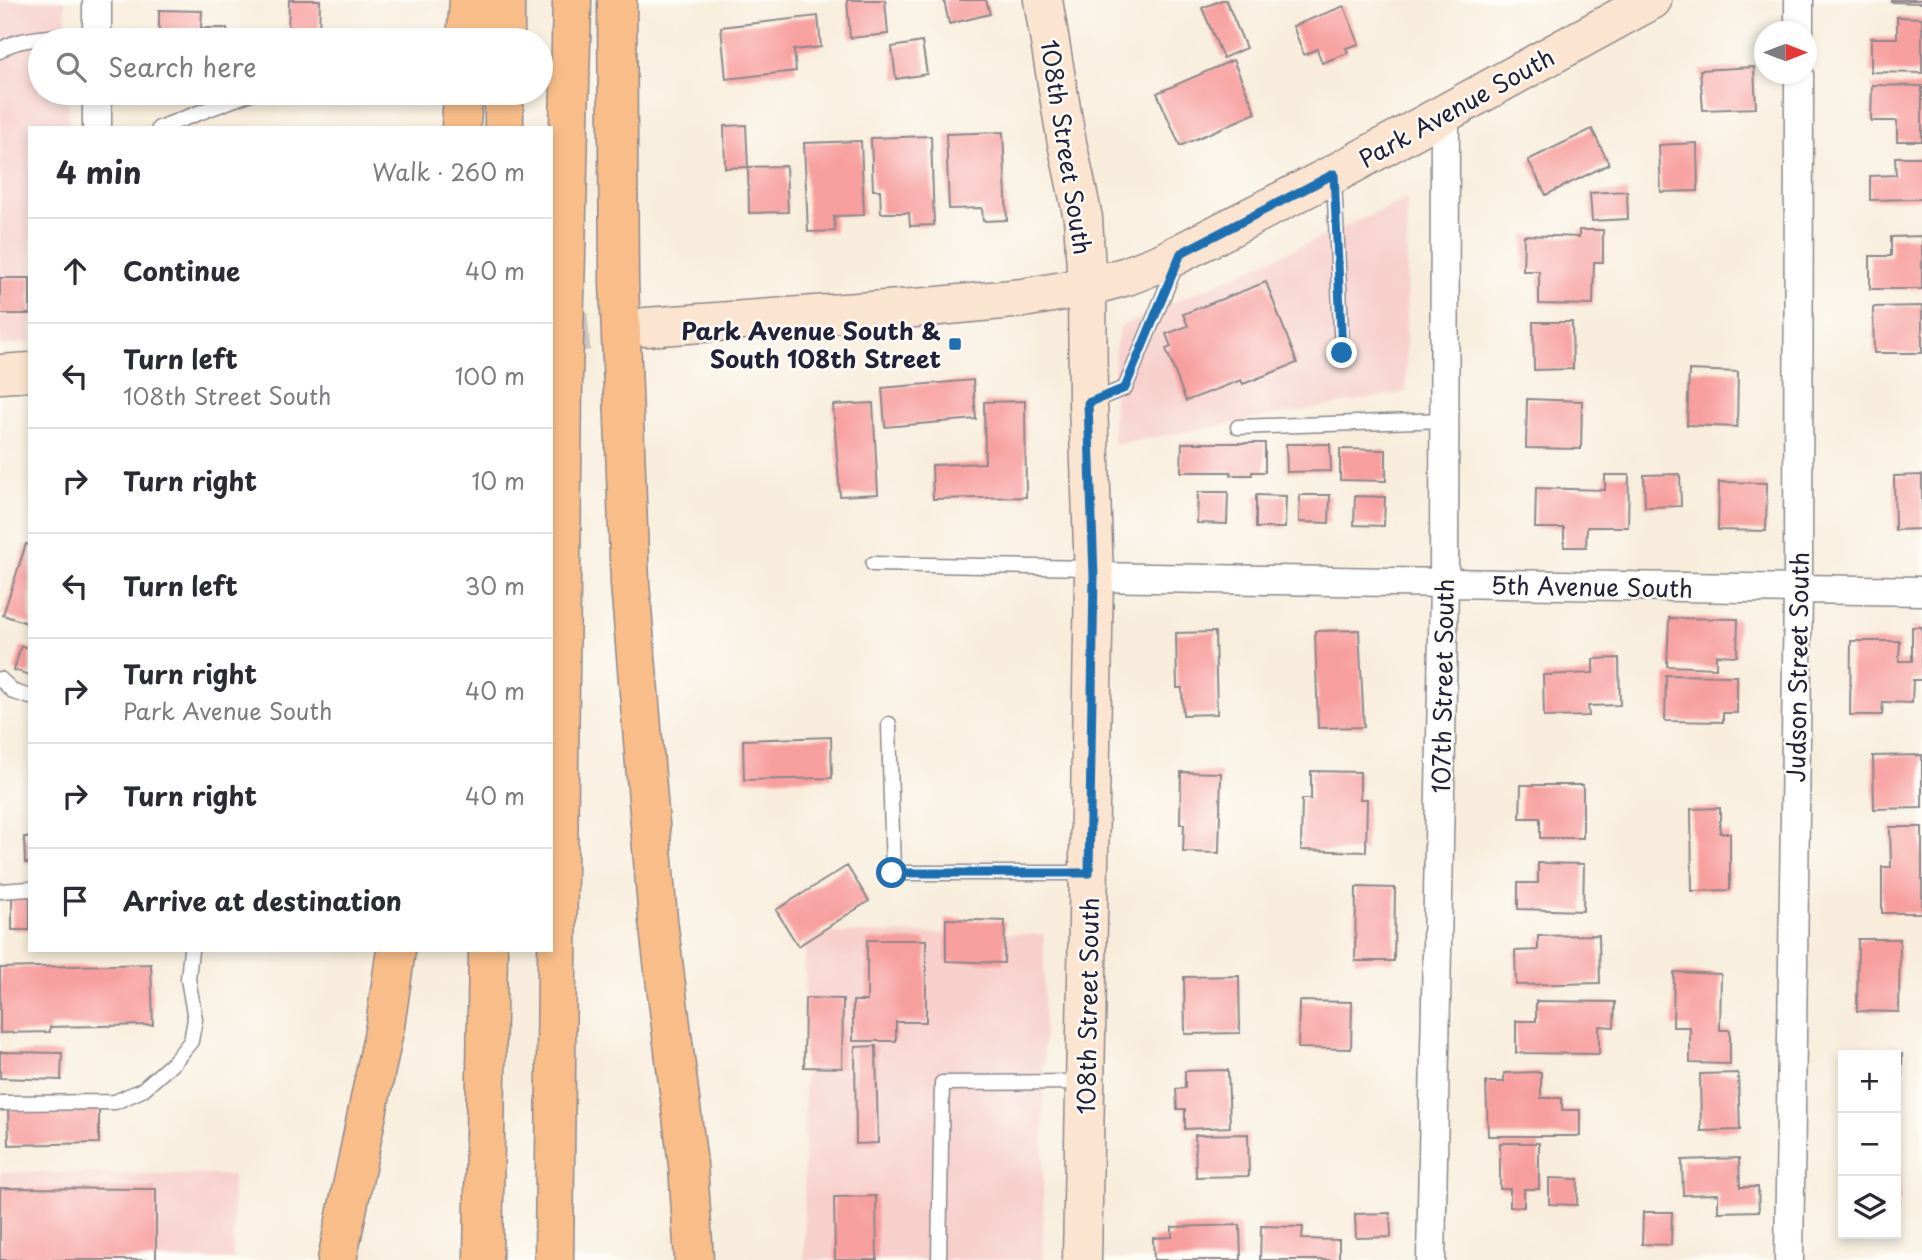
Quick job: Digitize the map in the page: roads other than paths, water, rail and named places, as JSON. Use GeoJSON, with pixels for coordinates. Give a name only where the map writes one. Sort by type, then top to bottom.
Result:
{"type":"FeatureCollection","features":[{"type":"Feature","properties":{"kind":"highway"},"geometry":{"type":"LineString","coordinates":[[467,28],[469,0]]}},
{"type":"Feature","properties":{"kind":"highway"},"geometry":{"type":"LineString","coordinates":[[505,0],[505,28]]}},
{"type":"Feature","properties":{"kind":"highway"},"geometry":{"type":"LineString","coordinates":[[554,1260],[563,379],[572,0]]}},
{"type":"Feature","properties":{"kind":"highway"},"geometry":{"type":"LineString","coordinates":[[617,0],[619,281],[630,584],[658,920],[687,1151],[694,1260]]}},
{"type":"Feature","properties":{"kind":"highway"},"geometry":{"type":"LineString","coordinates":[[461,126],[462,105]]}},
{"type":"Feature","properties":{"kind":"highway"},"geometry":{"type":"LineString","coordinates":[[504,105],[504,126]]}},
{"type":"Feature","properties":{"kind":"highway"},"geometry":{"type":"LineString","coordinates":[[337,1260],[385,1026],[396,952]]}},
{"type":"Feature","properties":{"kind":"highway"},"geometry":{"type":"LineString","coordinates":[[483,1260],[488,952]]}},
{"type":"Feature","properties":{"kind":"street"},"geometry":{"type":"LineString","coordinates":[[96,0],[97,28]]}},
{"type":"Feature","properties":{"kind":"street","name":"108th Street South"},"geometry":{"type":"LineString","coordinates":[[1043,0],[1066,138],[1083,218],[1087,287],[1094,573],[1082,1260]]}},
{"type":"Feature","properties":{"kind":"street","name":"Park Avenue South"},"geometry":{"type":"LineString","coordinates":[[646,327],[1023,298],[1087,287],[1127,276],[1181,253],[1334,174],[1652,0]]}},
{"type":"Feature","properties":{"kind":"street"},"geometry":{"type":"LineString","coordinates":[[1799,0],[1799,21]]}},
{"type":"Feature","properties":{"kind":"street","name":"Judson Street South"},"geometry":{"type":"LineString","coordinates":[[1789,1260],[1798,589],[1799,84]]}},
{"type":"Feature","properties":{"kind":"street"},"geometry":{"type":"LineString","coordinates":[[97,105],[97,126]]}},
{"type":"Feature","properties":{"kind":"street","name":"107th Street South"},"geometry":{"type":"LineString","coordinates":[[1431,1260],[1444,583],[1445,113]]}},
{"type":"Feature","properties":{"kind":"street"},"geometry":{"type":"LineString","coordinates":[[0,374],[28,372]]}},
{"type":"Feature","properties":{"kind":"street","name":"5th Avenue South"},"geometry":{"type":"LineString","coordinates":[[1094,573],[1444,583],[1922,591]]}},
{"type":"Feature","properties":{"kind":"lane"},"geometry":{"type":"LineString","coordinates":[[0,51],[4,47],[28,41]]}},
{"type":"Feature","properties":{"kind":"lane"},"geometry":{"type":"LineString","coordinates":[[164,126],[219,105]]}},
{"type":"Feature","properties":{"kind":"lane"},"geometry":{"type":"LineString","coordinates":[[1334,174],[1342,353]]}},
{"type":"Feature","properties":{"kind":"lane"},"geometry":{"type":"LineString","coordinates":[[1088,403],[1125,388],[1181,253]]}},
{"type":"Feature","properties":{"kind":"lane"},"geometry":{"type":"LineString","coordinates":[[1238,428],[1445,420]]}},
{"type":"Feature","properties":{"kind":"lane"},"geometry":{"type":"LineString","coordinates":[[873,564],[1094,573]]}},
{"type":"Feature","properties":{"kind":"lane"},"geometry":{"type":"LineString","coordinates":[[0,680],[14,692],[28,696]]}},
{"type":"Feature","properties":{"kind":"lane"},"geometry":{"type":"LineString","coordinates":[[889,724],[892,873],[1089,873]]}},
{"type":"Feature","properties":{"kind":"lane"},"geometry":{"type":"LineString","coordinates":[[0,891],[28,889]]}},
{"type":"Feature","properties":{"kind":"lane"},"geometry":{"type":"LineString","coordinates":[[0,1103],[115,1102],[142,1090],[174,1062],[191,1041],[195,1019],[188,979],[191,952]]}},
{"type":"Feature","properties":{"kind":"lane"},"geometry":{"type":"LineString","coordinates":[[939,1260],[942,1083],[1086,1082]]}},
{"type":"Feature","properties":{"kind":"tunnel"},"geometry":{"type":"LineString","coordinates":[[553,334],[646,327]]}},
{"type":"Feature","properties":{"kind":"place","name":"Park Avenue South & South 108th Street"},"geometry":{"type":"Point","coordinates":[955,344]}}]}
